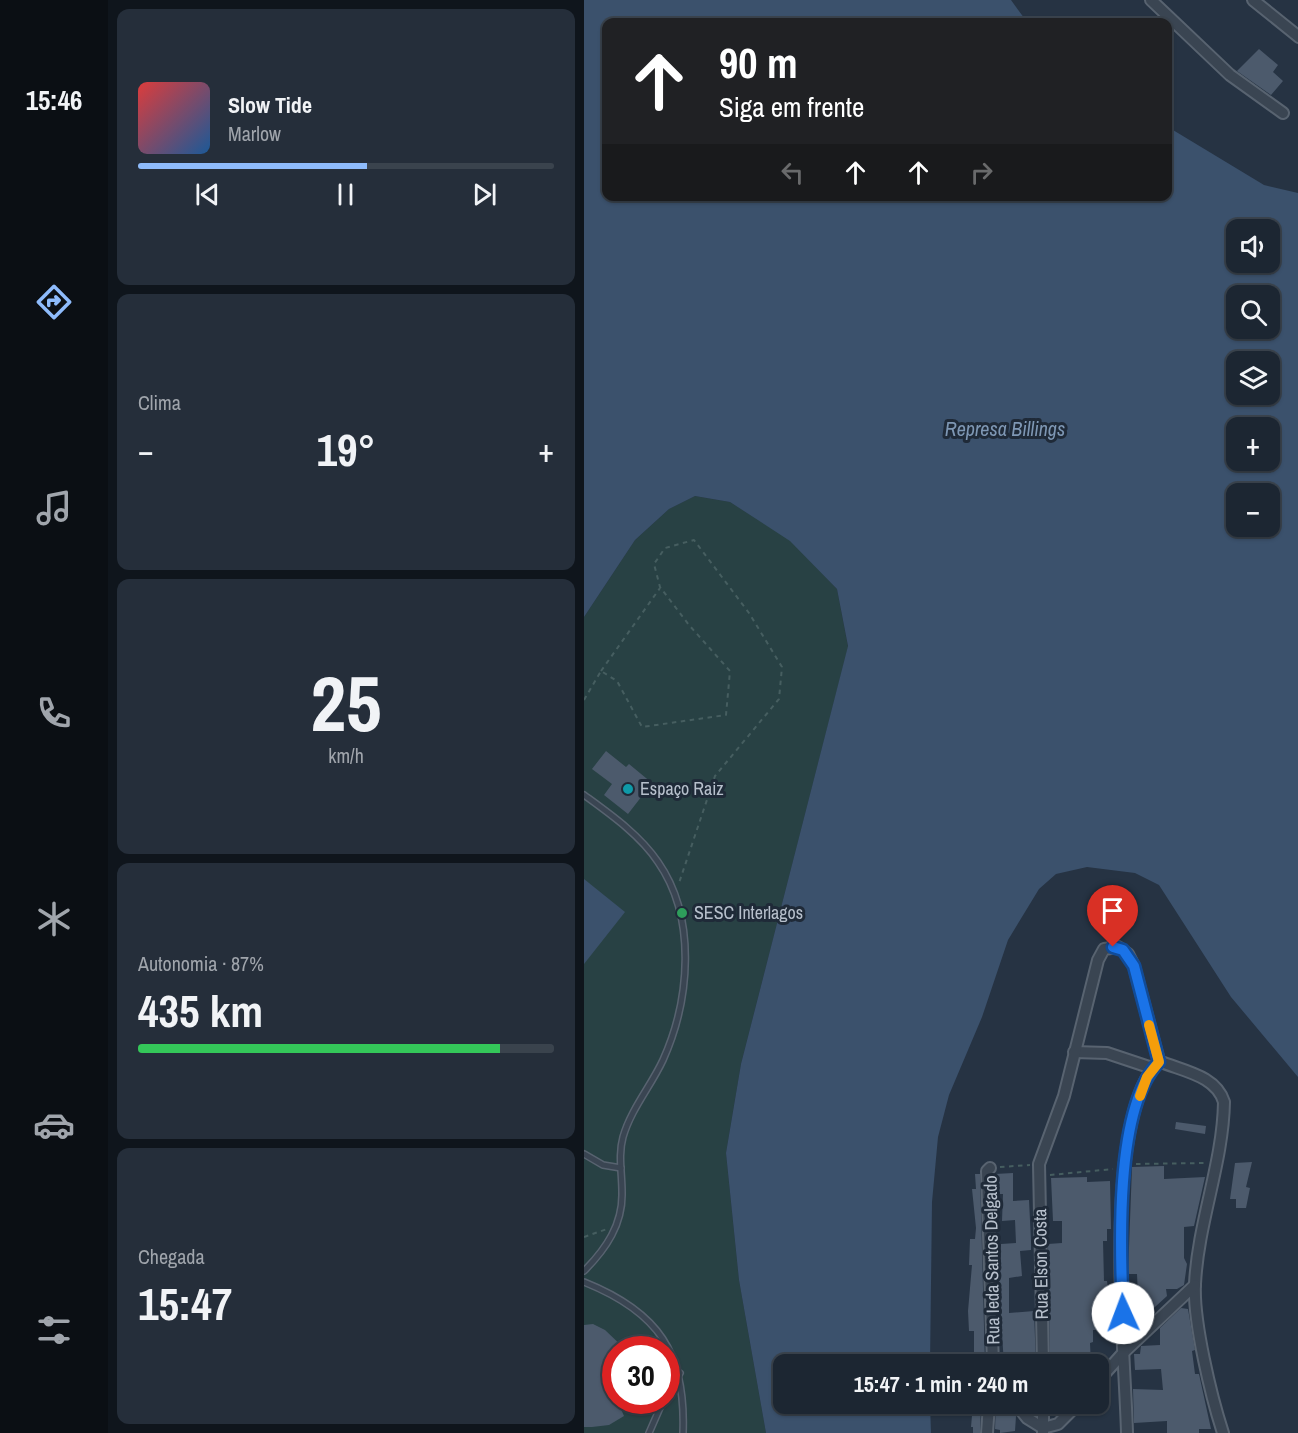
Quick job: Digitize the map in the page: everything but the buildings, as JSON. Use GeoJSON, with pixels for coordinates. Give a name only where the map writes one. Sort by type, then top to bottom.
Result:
{"type":"FeatureCollection","features":[{"type":"Feature","properties":{"kind":"street"},"geometry":{"type":"LineString","coordinates":[[1151,0],[1170,18]]}},
{"type":"Feature","properties":{"kind":"street"},"geometry":{"type":"LineString","coordinates":[[1253,0],[1298,37]]}},
{"type":"Feature","properties":{"kind":"street"},"geometry":{"type":"LineString","coordinates":[[1172,20],[1230,75],[1283,113]]}},
{"type":"Feature","properties":{"kind":"street"},"geometry":{"type":"LineString","coordinates":[[1039,1164],[1060,1109],[1101,952],[1113,947],[1123,950],[1134,966],[1156,1065],[1137,1105],[1123,1168],[1120,1261],[1127,1433]]}},
{"type":"Feature","properties":{"kind":"street"},"geometry":{"type":"LineString","coordinates":[[1074,1052],[1107,1053],[1156,1065],[1206,1080],[1222,1094],[1224,1111],[1217,1161],[1195,1285],[1201,1335],[1223,1433]]}},
{"type":"Feature","properties":{"kind":"street","name":"Rua Elson Costa"},"geometry":{"type":"LineString","coordinates":[[1039,1164],[1043,1354]]}},
{"type":"Feature","properties":{"kind":"street","name":"Rua Ieda Santos Delgado"},"geometry":{"type":"LineString","coordinates":[[990,1168],[987,1171],[993,1354]]}},
{"type":"Feature","properties":{"kind":"street"},"geometry":{"type":"LineString","coordinates":[[1109,1369],[1195,1285]]}},
{"type":"Feature","properties":{"kind":"street"},"geometry":{"type":"LineString","coordinates":[[988,1433],[989,1414]]}},
{"type":"Feature","properties":{"kind":"street"},"geometry":{"type":"LineString","coordinates":[[1024,1414],[1043,1430]]}},
{"type":"Feature","properties":{"kind":"street"},"geometry":{"type":"LineString","coordinates":[[1043,1414],[1043,1430]]}},
{"type":"Feature","properties":{"kind":"street"},"geometry":{"type":"LineString","coordinates":[[1043,1430],[1058,1424],[1068,1414]]}},
{"type":"Feature","properties":{"kind":"lane"},"geometry":{"type":"LineString","coordinates":[[584,795],[644,844],[658,861],[675,894],[685,970],[680,1004],[663,1059],[628,1122],[623,1140],[620,1168],[622,1193],[617,1226],[606,1246],[584,1271]]}},
{"type":"Feature","properties":{"kind":"lane"},"geometry":{"type":"LineString","coordinates":[[584,1154],[604,1165],[620,1168]]}},
{"type":"Feature","properties":{"kind":"lane"},"geometry":{"type":"LineString","coordinates":[[584,1282],[617,1298],[653,1327],[660,1336]]}},
{"type":"Feature","properties":{"kind":"lane"},"geometry":{"type":"LineString","coordinates":[[680,1373],[683,1433]]}},
{"type":"Feature","properties":{"kind":"lane"},"geometry":{"type":"LineString","coordinates":[[649,1433],[657,1414]]}},
{"type":"Feature","properties":{"kind":"path"},"geometry":{"type":"LineString","coordinates":[[601,671],[617,681],[642,727],[726,715],[730,670],[689,625],[660,587],[654,564],[665,548],[694,540],[749,613],[782,667],[779,699],[715,776],[675,894]]}},
{"type":"Feature","properties":{"kind":"path"},"geometry":{"type":"LineString","coordinates":[[584,700],[601,671],[660,587]]}},
{"type":"Feature","properties":{"kind":"path"},"geometry":{"type":"LineString","coordinates":[[1039,1164],[1046,1175],[1123,1168],[1131,1165],[1217,1161]]}},
{"type":"Feature","properties":{"kind":"path","name":"Rua Ieda Santos Delgado"},"geometry":{"type":"LineString","coordinates":[[990,1168],[1039,1164]]}},
{"type":"Feature","properties":{"kind":"path"},"geometry":{"type":"LineString","coordinates":[[584,1237],[617,1226]]}},
{"type":"Feature","properties":{"kind":"green space","name":"SESC Interlagos"},"geometry":{"type":"Polygon","coordinates":[[[695,496],[730,502],[790,540],[837,589],[848,647],[741,1064],[726,1153],[739,1280],[766,1433],[584,1433],[584,617],[635,540],[669,509],[695,496]]]}},
{"type":"Feature","properties":{"kind":"water","name":"Represa Billings"},"geometry":{"type":"Polygon","coordinates":[[[584,0],[1011,0],[1024,18],[602,18],[602,201],[1172,201],[1172,129],[1264,185],[1298,193],[1298,1077],[1231,997],[1159,885],[1135,873],[1087,867],[1056,874],[1039,889],[1008,940],[982,1017],[949,1095],[938,1137],[932,1202],[930,1354],[773,1354],[773,1414],[930,1414],[931,1433],[766,1433],[739,1280],[726,1153],[741,1064],[848,646],[837,589],[790,541],[730,502],[695,496],[669,509],[635,540],[584,617],[584,0]]]}},
{"type":"Feature","properties":{"kind":"water"},"geometry":{"type":"Polygon","coordinates":[[[584,879],[625,912],[584,964],[584,879]]]}},
{"type":"Feature","properties":{"kind":"slow traffic"},"geometry":{"type":"LineString","coordinates":[[1140,1096],[1152,1068],[1159,1062],[1149,1025]]}},
{"type":"Feature","properties":{"kind":"place","name":"Espaço Raiz"},"geometry":{"type":"Point","coordinates":[628,789]}},
{"type":"Feature","properties":{"kind":"place","name":"SESC Interlagos"},"geometry":{"type":"Point","coordinates":[682,913]}},
{"type":"Feature","properties":{"kind":"route"},"geometry":{"type":"LineString","coordinates":[[1113,947],[1118,947],[1128,954],[1134,966],[1159,1062],[1147,1077],[1137,1105],[1123,1168],[1120,1261],[1123,1313]]}}]}
